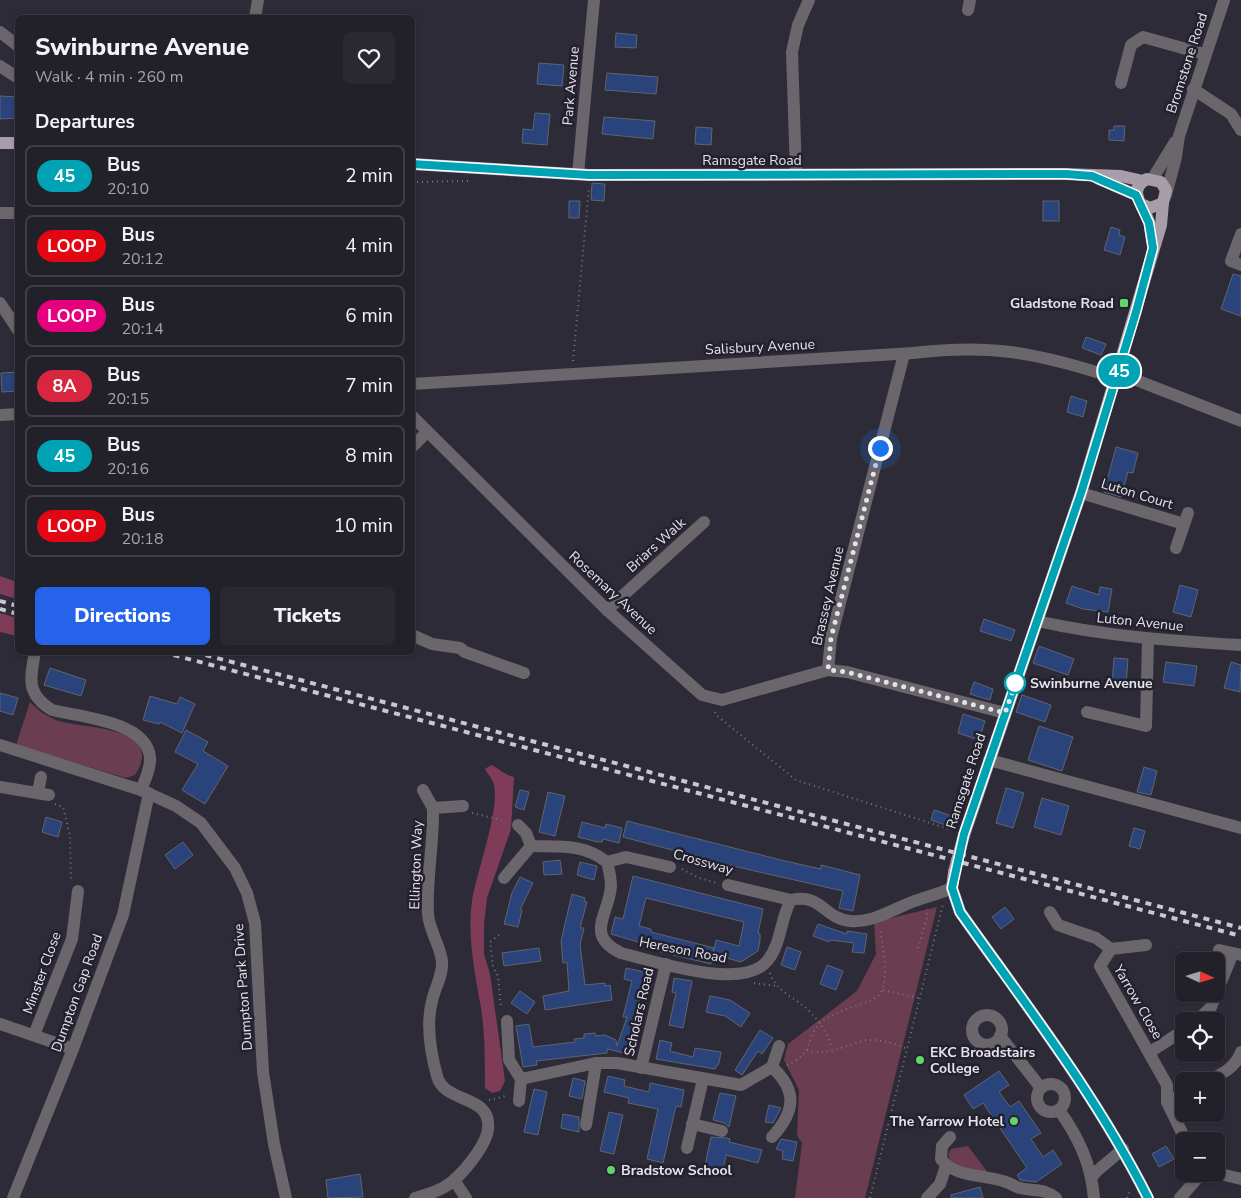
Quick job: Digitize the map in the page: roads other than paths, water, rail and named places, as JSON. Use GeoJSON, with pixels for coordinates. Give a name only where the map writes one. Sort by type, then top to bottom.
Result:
{"type":"FeatureCollection","features":[{"type":"Feature","properties":{"kind":"main road"},"geometry":{"type":"LineString","coordinates":[[0,143],[15,143]]}},
{"type":"Feature","properties":{"kind":"main road","name":"Ramsgate Road"},"geometry":{"type":"LineString","coordinates":[[415,164],[584,175],[1122,176],[1148,179]]}},
{"type":"Feature","properties":{"kind":"main road","name":"Ramsgate Road"},"geometry":{"type":"LineString","coordinates":[[1092,176],[1139,200],[1149,223],[1153,248]]}},
{"type":"Feature","properties":{"kind":"main road"},"geometry":{"type":"LineString","coordinates":[[1148,179],[1164,186],[1164,199],[1150,208],[1139,200],[1138,187],[1148,179]]}},
{"type":"Feature","properties":{"kind":"main road","name":"Ramsgate Road"},"geometry":{"type":"LineString","coordinates":[[1148,1198],[1123,1149],[1078,1078],[960,912],[947,890],[964,834],[1081,493],[1112,374],[1161,225],[1164,199]]}},
{"type":"Feature","properties":{"kind":"street"},"geometry":{"type":"LineString","coordinates":[[256,15],[258,0]]}},
{"type":"Feature","properties":{"kind":"street","name":"Park Avenue"},"geometry":{"type":"LineString","coordinates":[[584,175],[594,0]]}},
{"type":"Feature","properties":{"kind":"street"},"geometry":{"type":"LineString","coordinates":[[796,174],[792,52],[798,25],[808,0]]}},
{"type":"Feature","properties":{"kind":"street","name":"Bromstone Road"},"geometry":{"type":"LineString","coordinates":[[1164,199],[1176,158],[1179,136],[1193,89],[1224,0]]}},
{"type":"Feature","properties":{"kind":"street"},"geometry":{"type":"LineString","coordinates":[[0,32],[15,44]]}},
{"type":"Feature","properties":{"kind":"street"},"geometry":{"type":"LineString","coordinates":[[1121,83],[1131,45],[1143,37],[1204,54]]}},
{"type":"Feature","properties":{"kind":"street"},"geometry":{"type":"LineString","coordinates":[[0,66],[15,76]]}},
{"type":"Feature","properties":{"kind":"street"},"geometry":{"type":"LineString","coordinates":[[1193,89],[1231,114],[1241,130]]}},
{"type":"Feature","properties":{"kind":"street","name":"Bromstone Road"},"geometry":{"type":"LineString","coordinates":[[1148,179],[1179,136]]}},
{"type":"Feature","properties":{"kind":"street"},"geometry":{"type":"LineString","coordinates":[[0,213],[15,213]]}},
{"type":"Feature","properties":{"kind":"street"},"geometry":{"type":"LineString","coordinates":[[1241,234],[1231,261],[1241,265]]}},
{"type":"Feature","properties":{"kind":"street"},"geometry":{"type":"LineString","coordinates":[[0,304],[15,326]]}},
{"type":"Feature","properties":{"kind":"street","name":"Salisbury Avenue"},"geometry":{"type":"LineString","coordinates":[[415,384],[904,354],[949,348],[995,349],[1028,353],[1112,374]]}},
{"type":"Feature","properties":{"kind":"street","name":"Brassey Avenue"},"geometry":{"type":"LineString","coordinates":[[828,670],[831,638],[904,354]]}},
{"type":"Feature","properties":{"kind":"street"},"geometry":{"type":"LineString","coordinates":[[1112,374],[1241,421]]}},
{"type":"Feature","properties":{"kind":"street"},"geometry":{"type":"LineString","coordinates":[[0,415],[15,414]]}},
{"type":"Feature","properties":{"kind":"street","name":"Rosemary Avenue"},"geometry":{"type":"LineString","coordinates":[[415,419],[607,610],[702,696],[713,700],[722,700],[828,670]]}},
{"type":"Feature","properties":{"kind":"street"},"geometry":{"type":"LineString","coordinates":[[415,444],[427,432]]}},
{"type":"Feature","properties":{"kind":"street","name":"Luton Court"},"geometry":{"type":"LineString","coordinates":[[1081,493],[1186,518],[1176,548]]}},
{"type":"Feature","properties":{"kind":"street","name":"Briars Walk"},"geometry":{"type":"LineString","coordinates":[[607,610],[704,522]]}},
{"type":"Feature","properties":{"kind":"street","name":"Luton Avenue"},"geometry":{"type":"LineString","coordinates":[[1037,620],[1079,630],[1148,639],[1241,645]]}},
{"type":"Feature","properties":{"kind":"street"},"geometry":{"type":"LineString","coordinates":[[415,636],[432,644],[460,648],[471,655],[524,673]]}},
{"type":"Feature","properties":{"kind":"street"},"geometry":{"type":"LineString","coordinates":[[1087,712],[1146,726],[1148,639]]}},
{"type":"Feature","properties":{"kind":"street","name":"Dumpton Gap Road"},"geometry":{"type":"LineString","coordinates":[[13,1198],[73,1049],[123,915],[150,763],[148,749],[144,741],[128,728],[52,710],[44,705],[32,689],[30,681],[34,655]]}},
{"type":"Feature","properties":{"kind":"street"},"geometry":{"type":"LineString","coordinates":[[828,670],[847,672],[1005,713]]}},
{"type":"Feature","properties":{"kind":"street","name":"Dumpton Park Drive"},"geometry":{"type":"LineString","coordinates":[[0,745],[145,792],[176,806],[201,824],[235,868],[252,908],[257,940],[258,1005],[264,1080],[286,1198]]}},
{"type":"Feature","properties":{"kind":"street"},"geometry":{"type":"LineString","coordinates":[[989,760],[1241,828]]}},
{"type":"Feature","properties":{"kind":"street"},"geometry":{"type":"LineString","coordinates":[[0,787],[44,794],[41,777]]}},
{"type":"Feature","properties":{"kind":"street","name":"Ellington Way"},"geometry":{"type":"LineString","coordinates":[[423,790],[433,808],[434,833],[428,886],[428,916],[442,960],[440,980],[430,1012],[437,1078],[444,1090],[480,1106],[488,1120],[487,1131],[479,1150],[454,1180]]}},
{"type":"Feature","properties":{"kind":"street","name":"Ellington Way"},"geometry":{"type":"LineString","coordinates":[[433,808],[464,806]]}},
{"type":"Feature","properties":{"kind":"street"},"geometry":{"type":"LineString","coordinates":[[518,825],[526,834],[531,846]]}},
{"type":"Feature","properties":{"kind":"street"},"geometry":{"type":"LineString","coordinates":[[504,878],[531,846],[569,846],[594,852],[607,862]]}},
{"type":"Feature","properties":{"kind":"street","name":"Crossway"},"geometry":{"type":"LineString","coordinates":[[607,862],[626,857],[670,867]]}},
{"type":"Feature","properties":{"kind":"street","name":"Hereson Road"},"geometry":{"type":"LineString","coordinates":[[607,862],[611,887],[600,933],[603,942],[621,953],[716,975],[734,975],[753,970],[768,961],[780,934],[785,911],[791,900]]}},
{"type":"Feature","properties":{"kind":"street","name":"Crossway"},"geometry":{"type":"LineString","coordinates":[[728,885],[791,900]]}},
{"type":"Feature","properties":{"kind":"street"},"geometry":{"type":"LineString","coordinates":[[791,900],[803,897],[816,901],[827,911],[848,921],[866,921],[947,890]]}},
{"type":"Feature","properties":{"kind":"street","name":"Minster Close"},"geometry":{"type":"LineString","coordinates":[[34,1035],[72,939],[78,891]]}},
{"type":"Feature","properties":{"kind":"street"},"geometry":{"type":"LineString","coordinates":[[1050,912],[1058,926],[1096,938],[1111,949],[1146,944]]}},
{"type":"Feature","properties":{"kind":"street","name":"Yarrow Close"},"geometry":{"type":"LineString","coordinates":[[1111,949],[1100,966],[1167,1085],[1167,1102],[1182,1132]]}},
{"type":"Feature","properties":{"kind":"street"},"geometry":{"type":"LineString","coordinates":[[1219,950],[1237,954],[1225,977]]}},
{"type":"Feature","properties":{"kind":"street","name":"Scholars Road"},"geometry":{"type":"LineString","coordinates":[[641,1068],[666,964]]}},
{"type":"Feature","properties":{"kind":"street","name":"Scholars Road"},"geometry":{"type":"LineString","coordinates":[[507,1021],[509,1060],[520,1090],[596,1064],[617,1063],[742,1085],[772,1067]]}},
{"type":"Feature","properties":{"kind":"street"},"geometry":{"type":"LineString","coordinates":[[0,1024],[73,1049]]}},
{"type":"Feature","properties":{"kind":"street"},"geometry":{"type":"LineString","coordinates":[[1000,1036],[1041,1088]]}},
{"type":"Feature","properties":{"kind":"street","name":"Yarrow Close"},"geometry":{"type":"LineString","coordinates":[[1150,1052],[1175,1036]]}},
{"type":"Feature","properties":{"kind":"street"},"geometry":{"type":"LineString","coordinates":[[772,1137],[786,1122],[791,1092],[784,1078],[772,1067],[779,1046]]}},
{"type":"Feature","properties":{"kind":"street"},"geometry":{"type":"LineString","coordinates":[[1225,1072],[1238,1059],[1241,1052]]}},
{"type":"Feature","properties":{"kind":"street"},"geometry":{"type":"LineString","coordinates":[[586,1125],[596,1064]]}},
{"type":"Feature","properties":{"kind":"street"},"geometry":{"type":"LineString","coordinates":[[687,1148],[703,1079]]}},
{"type":"Feature","properties":{"kind":"street"},"geometry":{"type":"LineString","coordinates":[[1050,1084],[1062,1089],[1066,1098],[1059,1110],[1050,1112],[1042,1109],[1037,1096],[1041,1088],[1050,1084]]}},
{"type":"Feature","properties":{"kind":"street"},"geometry":{"type":"LineString","coordinates":[[1167,1102],[1175,1098]]}},
{"type":"Feature","properties":{"kind":"street"},"geometry":{"type":"LineString","coordinates":[[1059,1110],[1076,1134],[1092,1177],[1094,1198]]}},
{"type":"Feature","properties":{"kind":"street"},"geometry":{"type":"LineString","coordinates":[[692,1124],[722,1131]]}},
{"type":"Feature","properties":{"kind":"street"},"geometry":{"type":"LineString","coordinates":[[950,1137],[942,1146],[941,1159],[946,1166],[958,1172],[1007,1182],[1018,1188],[1047,1191],[1056,1198]]}},
{"type":"Feature","properties":{"kind":"street"},"geometry":{"type":"LineString","coordinates":[[1092,1177],[1096,1171],[1123,1149]]}},
{"type":"Feature","properties":{"kind":"street"},"geometry":{"type":"LineString","coordinates":[[928,1198],[940,1184],[946,1166]]}},
{"type":"Feature","properties":{"kind":"street"},"geometry":{"type":"LineString","coordinates":[[1225,1175],[1241,1179]]}},
{"type":"Feature","properties":{"kind":"street"},"geometry":{"type":"LineString","coordinates":[[414,1198],[438,1190],[454,1180],[466,1198]]}},
{"type":"Feature","properties":{"kind":"street"},"geometry":{"type":"LineString","coordinates":[[1180,1198],[1194,1182]]}},
{"type":"Feature","properties":{"kind":"railway"},"geometry":{"type":"LineString","coordinates":[[0,601],[15,605]]}},
{"type":"Feature","properties":{"kind":"railway"},"geometry":{"type":"LineString","coordinates":[[0,609],[15,613]]}},
{"type":"Feature","properties":{"kind":"railway"},"geometry":{"type":"LineString","coordinates":[[173,655],[1241,936]]}},
{"type":"Feature","properties":{"kind":"railway"},"geometry":{"type":"LineString","coordinates":[[205,655],[1241,928]]}},
{"type":"Feature","properties":{"kind":"place","name":"Gladstone Road"},"geometry":{"type":"Point","coordinates":[1124,303]}},
{"type":"Feature","properties":{"kind":"place","name":"Swinburne Avenue"},"geometry":{"type":"Point","coordinates":[1015,683]}},
{"type":"Feature","properties":{"kind":"place","name":"EKC Broadstairs College"},"geometry":{"type":"Point","coordinates":[920,1060]}},
{"type":"Feature","properties":{"kind":"place","name":"The Yarrow Hotel"},"geometry":{"type":"Point","coordinates":[1014,1121]}},
{"type":"Feature","properties":{"kind":"place","name":"Bradstow School"},"geometry":{"type":"Point","coordinates":[611,1170]}}]}
